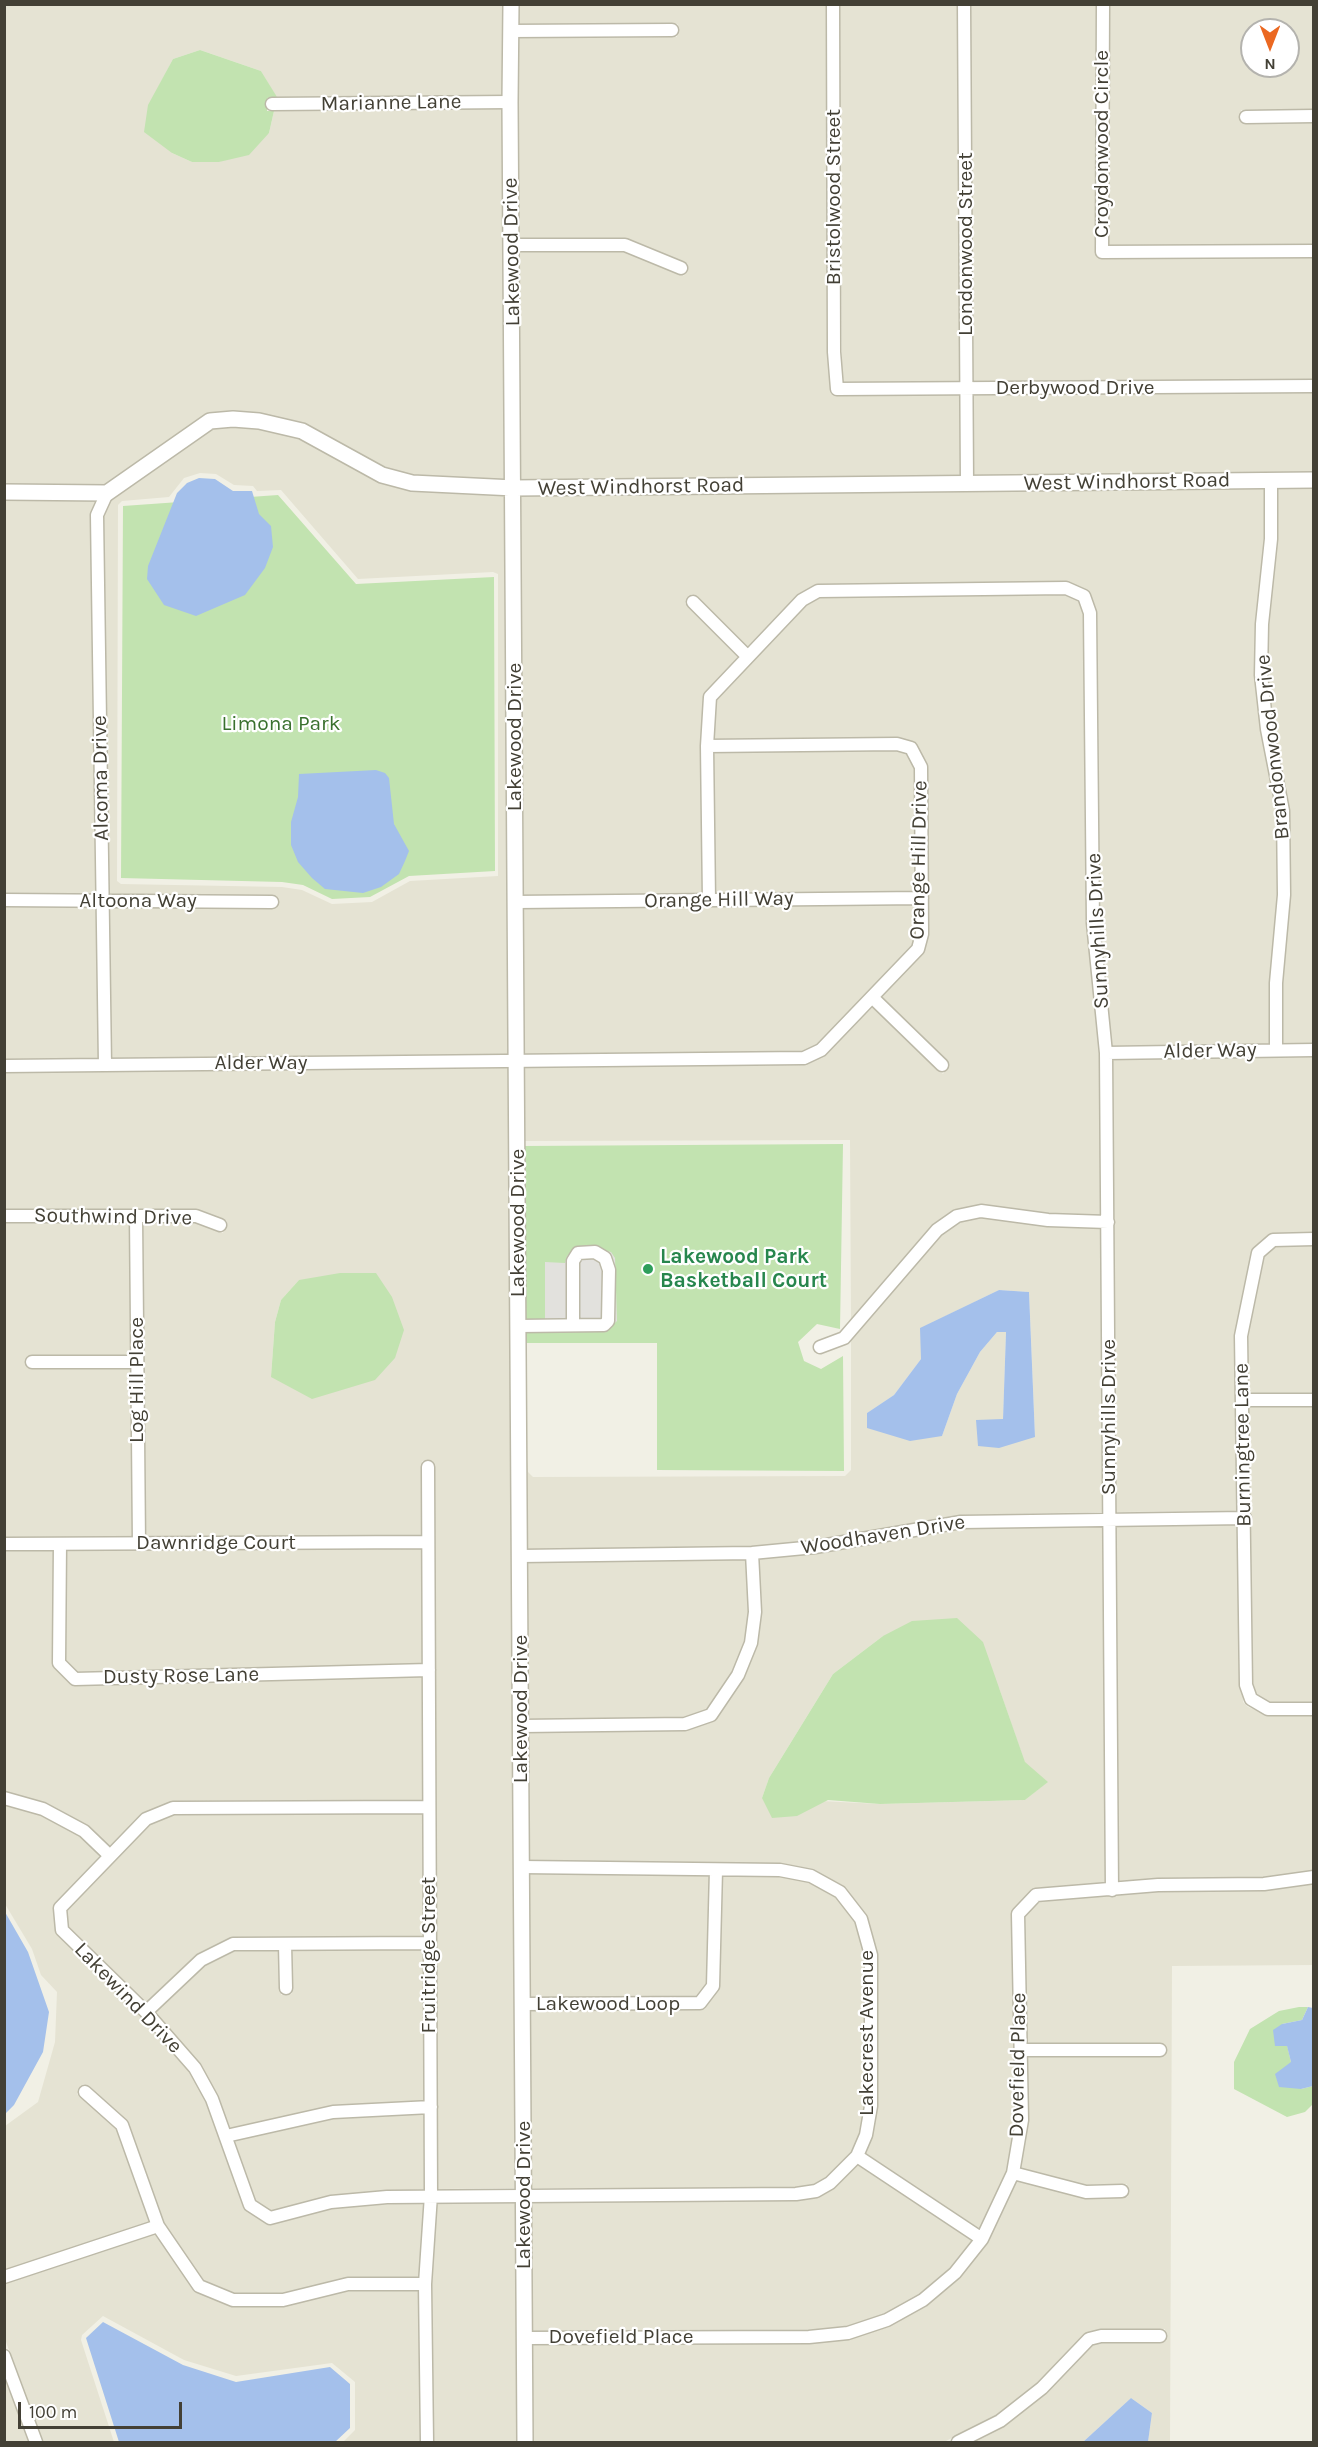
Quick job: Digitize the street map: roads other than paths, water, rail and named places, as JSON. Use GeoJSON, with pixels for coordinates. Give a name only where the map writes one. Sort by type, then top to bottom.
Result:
{"type":"FeatureCollection","features":[{"type":"Feature","properties":{"kind":"street","name":"Lakewood Drive"},"geometry":{"type":"LineString","coordinates":[[511,4],[525,2442]]}},
{"type":"Feature","properties":{"kind":"street","name":"Bristolwood Street"},"geometry":{"type":"LineString","coordinates":[[833,4],[834,340],[837,389]]}},
{"type":"Feature","properties":{"kind":"street","name":"Londonwood Street"},"geometry":{"type":"LineString","coordinates":[[964,4],[967,483]]}},
{"type":"Feature","properties":{"kind":"street","name":"Croydonwood Circle"},"geometry":{"type":"LineString","coordinates":[[1103,4],[1102,252],[1314,251]]}},
{"type":"Feature","properties":{"kind":"street"},"geometry":{"type":"LineString","coordinates":[[512,31],[672,30]]}},
{"type":"Feature","properties":{"kind":"street","name":"Marianne Lane"},"geometry":{"type":"LineString","coordinates":[[272,104],[510,102]]}},
{"type":"Feature","properties":{"kind":"street"},"geometry":{"type":"LineString","coordinates":[[1246,117],[1314,116]]}},
{"type":"Feature","properties":{"kind":"street"},"geometry":{"type":"LineString","coordinates":[[513,245],[626,245],[681,268]]}},
{"type":"Feature","properties":{"kind":"street","name":"Derbywood Drive"},"geometry":{"type":"LineString","coordinates":[[837,389],[1314,386]]}},
{"type":"Feature","properties":{"kind":"street","name":"West Windhorst Road"},"geometry":{"type":"LineString","coordinates":[[107,493],[210,421],[233,419],[259,421],[302,431],[382,475],[412,483],[514,488],[1314,480]]}},
{"type":"Feature","properties":{"kind":"street","name":"Brandonwood Drive"},"geometry":{"type":"LineString","coordinates":[[1271,480],[1271,539],[1262,624],[1261,675],[1267,729],[1283,811],[1284,895],[1276,983],[1276,1050]]}},
{"type":"Feature","properties":{"kind":"street"},"geometry":{"type":"LineString","coordinates":[[4,492],[107,493]]}},
{"type":"Feature","properties":{"kind":"street","name":"Alcoma Drive"},"geometry":{"type":"LineString","coordinates":[[105,1065],[97,515],[107,493]]}},
{"type":"Feature","properties":{"kind":"street","name":"Sunnyhills Drive"},"geometry":{"type":"LineString","coordinates":[[709,900],[707,746],[710,697],[802,600],[818,591],[1066,588],[1084,596],[1090,613],[1093,923],[1106,1053],[1112,1890]]}},
{"type":"Feature","properties":{"kind":"street"},"geometry":{"type":"LineString","coordinates":[[693,602],[747,656]]}},
{"type":"Feature","properties":{"kind":"street","name":"Orange Hill Drive"},"geometry":{"type":"LineString","coordinates":[[517,1061],[804,1058],[821,1050],[918,949],[922,934],[921,767],[911,748],[897,744],[707,746]]}},
{"type":"Feature","properties":{"kind":"street","name":"Orange Hill Way"},"geometry":{"type":"LineString","coordinates":[[516,902],[922,898]]}},
{"type":"Feature","properties":{"kind":"street","name":"Altoona Way"},"geometry":{"type":"LineString","coordinates":[[4,900],[272,902]]}},
{"type":"Feature","properties":{"kind":"street"},"geometry":{"type":"LineString","coordinates":[[873,998],[942,1065]]}},
{"type":"Feature","properties":{"kind":"street","name":"Alder Way"},"geometry":{"type":"LineString","coordinates":[[1106,1053],[1314,1050]]}},
{"type":"Feature","properties":{"kind":"street","name":"Alder Way"},"geometry":{"type":"LineString","coordinates":[[4,1066],[517,1061]]}},
{"type":"Feature","properties":{"kind":"street"},"geometry":{"type":"LineString","coordinates":[[820,1347],[844,1338],[937,1230],[957,1216],[981,1211],[1048,1220],[1108,1222]]}},
{"type":"Feature","properties":{"kind":"street","name":"Southwind Drive"},"geometry":{"type":"LineString","coordinates":[[4,1216],[196,1216],[220,1225]]}},
{"type":"Feature","properties":{"kind":"street","name":"Log Hill Place"},"geometry":{"type":"LineString","coordinates":[[136,1216],[138,1544]]}},
{"type":"Feature","properties":{"kind":"street","name":"Burningtree Lane"},"geometry":{"type":"LineString","coordinates":[[1314,1239],[1273,1240],[1258,1253],[1241,1336],[1244,1400],[1246,1685],[1251,1699],[1268,1709],[1314,1709]]}},
{"type":"Feature","properties":{"kind":"street"},"geometry":{"type":"LineString","coordinates":[[519,1326],[604,1325],[608,1321],[609,1270],[605,1258],[595,1252],[578,1253],[573,1261],[573,1325]]}},
{"type":"Feature","properties":{"kind":"street"},"geometry":{"type":"LineString","coordinates":[[32,1362],[137,1362]]}},
{"type":"Feature","properties":{"kind":"street"},"geometry":{"type":"LineString","coordinates":[[1244,1400],[1314,1400]]}},
{"type":"Feature","properties":{"kind":"street","name":"Fruitridge Street"},"geometry":{"type":"LineString","coordinates":[[427,2442],[425,2284],[431,2195],[428,1467]]}},
{"type":"Feature","properties":{"kind":"street","name":"Woodhaven Drive"},"geometry":{"type":"LineString","coordinates":[[520,1556],[752,1553],[815,1547],[961,1522],[1109,1518],[1245,1518]]}},
{"type":"Feature","properties":{"kind":"street","name":"Dawnridge Court"},"geometry":{"type":"LineString","coordinates":[[4,1544],[428,1542]]}},
{"type":"Feature","properties":{"kind":"street","name":"Dusty Rose Lane"},"geometry":{"type":"LineString","coordinates":[[60,1544],[59,1663],[75,1679],[429,1670]]}},
{"type":"Feature","properties":{"kind":"street"},"geometry":{"type":"LineString","coordinates":[[522,1726],[685,1724],[711,1715],[738,1675],[752,1643],[755,1612],[752,1553]]}},
{"type":"Feature","properties":{"kind":"street"},"geometry":{"type":"LineString","coordinates":[[4,1798],[43,1809],[84,1831],[109,1855]]}},
{"type":"Feature","properties":{"kind":"street","name":"Lakewind Drive"},"geometry":{"type":"LineString","coordinates":[[428,1807],[173,1808],[146,1819],[60,1908],[62,1930],[146,2012],[195,2068],[212,2099],[250,2205],[270,2218],[330,2202],[431,2195],[524,2194]]}},
{"type":"Feature","properties":{"kind":"street","name":"Lakecrest Avenue"},"geometry":{"type":"LineString","coordinates":[[522,1867],[780,1870],[811,1876],[840,1892],[861,1919],[871,1955],[871,2106],[866,2135],[857,2156],[823,2187],[816,2191],[796,2194],[524,2194]]}},
{"type":"Feature","properties":{"kind":"street","name":"Lakewood Loop"},"geometry":{"type":"LineString","coordinates":[[523,2004],[700,2003],[713,1986],[717,1870]]}},
{"type":"Feature","properties":{"kind":"street","name":"Dovefield Place"},"geometry":{"type":"LineString","coordinates":[[525,2338],[809,2337],[848,2333],[887,2320],[923,2300],[955,2273],[982,2239],[1013,2173],[1022,2120],[1018,1914],[1036,1895],[1158,1885],[1264,1884],[1314,1877]]}},
{"type":"Feature","properties":{"kind":"street"},"geometry":{"type":"LineString","coordinates":[[146,2012],[201,1960],[233,1944],[429,1943]]}},
{"type":"Feature","properties":{"kind":"street"},"geometry":{"type":"LineString","coordinates":[[285,1944],[286,1988]]}},
{"type":"Feature","properties":{"kind":"street"},"geometry":{"type":"LineString","coordinates":[[1021,2050],[1160,2050]]}},
{"type":"Feature","properties":{"kind":"street"},"geometry":{"type":"LineString","coordinates":[[85,2092],[122,2125],[158,2226],[199,2286],[233,2301],[284,2300],[348,2284],[425,2284]]}},
{"type":"Feature","properties":{"kind":"street"},"geometry":{"type":"LineString","coordinates":[[226,2136],[333,2112],[430,2107]]}},
{"type":"Feature","properties":{"kind":"street"},"geometry":{"type":"LineString","coordinates":[[857,2156],[982,2239]]}},
{"type":"Feature","properties":{"kind":"street"},"geometry":{"type":"LineString","coordinates":[[1013,2173],[1086,2192],[1122,2191]]}},
{"type":"Feature","properties":{"kind":"street"},"geometry":{"type":"LineString","coordinates":[[4,2277],[158,2226]]}},
{"type":"Feature","properties":{"kind":"street"},"geometry":{"type":"LineString","coordinates":[[958,2442],[1000,2421],[1042,2388],[1089,2339],[1101,2336],[1160,2336]]}},
{"type":"Feature","properties":{"kind":"street"},"geometry":{"type":"LineString","coordinates":[[4,2356],[36,2442]]}},
{"type":"Feature","properties":{"kind":"water"},"geometry":{"type":"Polygon","coordinates":[[[199,478],[215,479],[233,491],[252,491],[259,514],[271,526],[273,547],[265,568],[245,595],[196,616],[164,605],[147,579],[148,566],[177,493],[187,483],[199,478]]]}},
{"type":"Feature","properties":{"kind":"water"},"geometry":{"type":"Polygon","coordinates":[[[376,770],[385,773],[389,778],[394,824],[409,851],[405,861],[399,874],[381,887],[363,893],[325,889],[298,862],[291,845],[291,822],[298,797],[299,774],[376,770]]]}},
{"type":"Feature","properties":{"kind":"water"},"geometry":{"type":"Polygon","coordinates":[[[999,1290],[1029,1292],[1035,1437],[999,1448],[978,1446],[976,1420],[1003,1419],[1006,1332],[997,1332],[980,1352],[957,1394],[942,1436],[910,1441],[867,1428],[867,1413],[894,1395],[921,1359],[920,1328],[999,1290]]]}},
{"type":"Feature","properties":{"kind":"water"},"geometry":{"type":"Polygon","coordinates":[[[5,1912],[28,1952],[49,2012],[43,2052],[14,2105],[5,2114],[5,1912]]]}},
{"type":"Feature","properties":{"kind":"water"},"geometry":{"type":"Polygon","coordinates":[[[1308,2007],[1313,2008],[1313,2086],[1301,2089],[1279,2087],[1275,2074],[1291,2062],[1287,2046],[1275,2046],[1273,2030],[1282,2024],[1302,2020],[1308,2007]]]}},
{"type":"Feature","properties":{"kind":"water"},"geometry":{"type":"Polygon","coordinates":[[[103,2322],[183,2365],[236,2382],[330,2367],[350,2384],[350,2428],[335,2442],[119,2442],[86,2338],[103,2322]]]}},
{"type":"Feature","properties":{"kind":"water"},"geometry":{"type":"Polygon","coordinates":[[[1131,2398],[1152,2413],[1148,2442],[1083,2442],[1131,2398]]]}},
{"type":"Feature","properties":{"kind":"place","name":"Lakewood Park Basketball Court"},"geometry":{"type":"Point","coordinates":[648,1269]}},
{"type":"Feature","properties":{"kind":"park label","name":"Limona Park"},"geometry":{"type":"Point","coordinates":[281,724]}}]}
